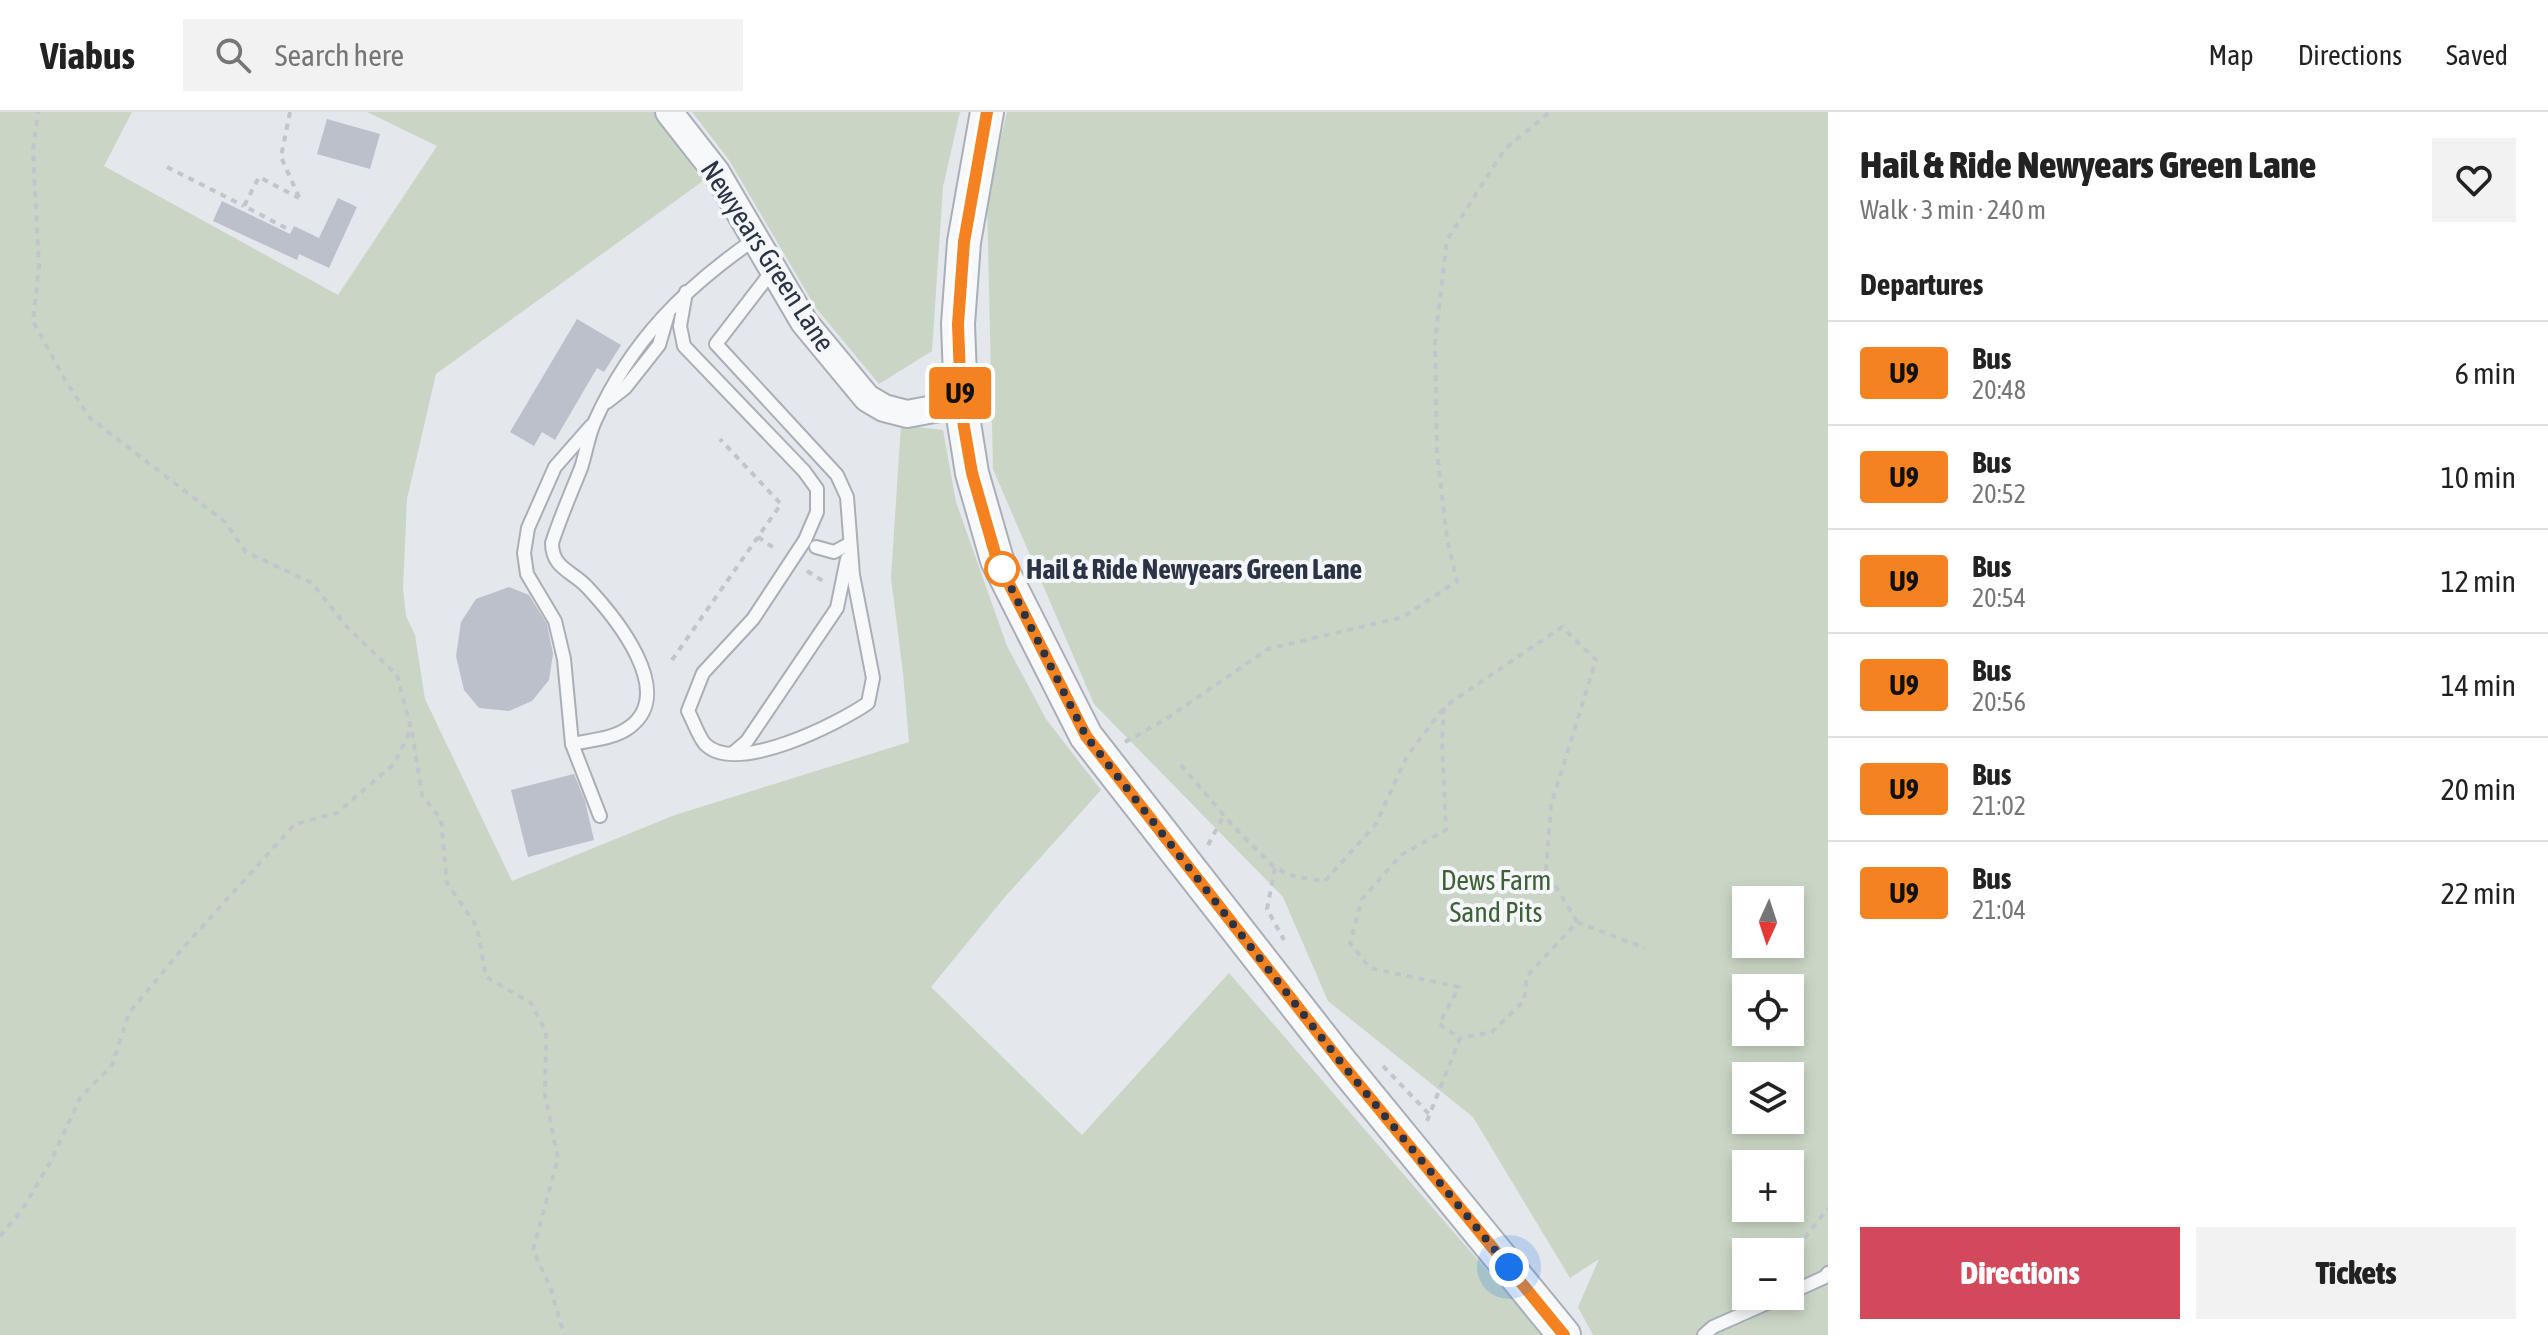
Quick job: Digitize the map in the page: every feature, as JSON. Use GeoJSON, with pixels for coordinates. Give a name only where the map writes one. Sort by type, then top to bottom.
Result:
{"type":"FeatureCollection","features":[{"type":"Feature","properties":{"kind":"street","name":"Newyears Green Lane"},"geometry":{"type":"LineString","coordinates":[[669,112],[716,172],[804,322],[867,398],[884,408],[907,414],[961,404]]}},
{"type":"Feature","properties":{"kind":"street"},"geometry":{"type":"LineString","coordinates":[[987,112],[964,242],[958,324],[961,404],[972,473],[997,560],[1086,736],[1343,1065],[1564,1335]]}},
{"type":"Feature","properties":{"kind":"lane"},"geometry":{"type":"LineString","coordinates":[[572,744],[615,735],[632,726],[643,711],[647,694],[645,675],[636,652],[587,586],[556,564],[552,554],[555,532],[582,465],[594,424],[624,368],[670,307],[710,270],[755,239]]}},
{"type":"Feature","properties":{"kind":"lane"},"geometry":{"type":"LineString","coordinates":[[686,292],[680,326],[684,346],[804,471],[817,489],[817,512],[805,540],[753,619],[703,673],[688,711],[705,745],[725,753],[782,746],[841,722],[868,703],[873,678],[854,586],[847,497],[837,475],[716,344],[773,270]]}},
{"type":"Feature","properties":{"kind":"lane"},"geometry":{"type":"LineString","coordinates":[[594,424],[555,467],[528,528],[524,553],[527,574],[555,621],[564,659],[572,744],[600,816]]}},
{"type":"Feature","properties":{"kind":"lane"},"geometry":{"type":"LineString","coordinates":[[816,547],[834,552],[849,544]]}},
{"type":"Feature","properties":{"kind":"lane"},"geometry":{"type":"LineString","coordinates":[[733,753],[747,741],[837,608],[849,544]]}},
{"type":"Feature","properties":{"kind":"lane"},"geometry":{"type":"LineString","coordinates":[[1804,1287],[1828,1273]]}},
{"type":"Feature","properties":{"kind":"lane"},"geometry":{"type":"LineString","coordinates":[[1704,1335],[1713,1327],[1751,1310]]}},
{"type":"Feature","properties":{"kind":"path"},"geometry":{"type":"LineString","coordinates":[[38,112],[33,150],[39,266],[33,321],[65,380],[90,418],[225,522],[246,552],[312,583],[346,626],[397,675],[411,729],[422,795],[441,819],[447,883],[477,927],[486,977],[531,1003],[546,1032],[545,1095],[558,1158],[533,1250],[550,1286],[564,1335]]}},
{"type":"Feature","properties":{"kind":"path"},"geometry":{"type":"LineString","coordinates":[[244,206],[259,177],[299,198],[281,157],[290,112]]}},
{"type":"Feature","properties":{"kind":"path"},"geometry":{"type":"LineString","coordinates":[[1102,756],[1166,719],[1268,649],[1403,617],[1457,581],[1447,539],[1437,451],[1435,341],[1447,240],[1504,150],[1550,112]]}},
{"type":"Feature","properties":{"kind":"path"},"geometry":{"type":"LineString","coordinates":[[167,167],[286,228]]}},
{"type":"Feature","properties":{"kind":"path"},"geometry":{"type":"LineString","coordinates":[[672,660],[781,504],[720,439]]}},
{"type":"Feature","properties":{"kind":"path"},"geometry":{"type":"LineString","coordinates":[[792,561],[829,585]]}},
{"type":"Feature","properties":{"kind":"path"},"geometry":{"type":"LineString","coordinates":[[1181,765],[1233,826],[1275,868],[1296,877],[1325,881],[1376,824],[1407,756],[1444,707],[1562,627],[1596,660],[1551,805],[1546,870],[1577,922],[1645,948]]}},
{"type":"Feature","properties":{"kind":"path"},"geometry":{"type":"LineString","coordinates":[[1444,707],[1442,742],[1446,830],[1401,855],[1362,899],[1350,943],[1370,968],[1459,987],[1439,1024],[1460,1038],[1492,1032],[1524,1001],[1527,976],[1577,922]]}},
{"type":"Feature","properties":{"kind":"path"},"geometry":{"type":"LineString","coordinates":[[0,1236],[22,1210],[51,1161],[80,1098],[112,1065],[129,1013],[182,949],[295,824],[337,813],[394,764],[411,729]]}},
{"type":"Feature","properties":{"kind":"path"},"geometry":{"type":"LineString","coordinates":[[1275,868],[1267,909],[1289,950]]}},
{"type":"Feature","properties":{"kind":"path"},"geometry":{"type":"LineString","coordinates":[[1416,1154],[1460,1038]]}},
{"type":"Feature","properties":{"kind":"path"},"geometry":{"type":"LineString","coordinates":[[1380,1063],[1429,1114]]}},
{"type":"Feature","properties":{"kind":"path"},"geometry":{"type":"LineString","coordinates":[[1804,1239],[1828,1208]]}},
{"type":"Feature","properties":{"kind":"green space"},"geometry":{"type":"Polygon","coordinates":[[[0,112],[132,112],[104,166],[338,295],[437,146],[367,112],[654,112],[703,181],[436,374],[407,499],[403,589],[406,616],[415,635],[425,699],[512,881],[675,815],[909,742],[891,578],[901,425],[943,430],[956,502],[1007,646],[1046,719],[1101,790],[1004,898],[931,987],[1082,1135],[1229,973],[1543,1335],[0,1335],[0,112]]]}},
{"type":"Feature","properties":{"kind":"green space"},"geometry":{"type":"Polygon","coordinates":[[[692,112],[960,112],[943,187],[932,351],[879,384],[816,308],[729,160],[692,112]]]}},
{"type":"Feature","properties":{"kind":"green space","name":"Dews Farm Sand Pits"},"geometry":{"type":"Polygon","coordinates":[[[1007,112],[1828,112],[1828,1335],[1593,1335],[1578,1307],[1599,1259],[1570,1278],[1473,1117],[1328,1001],[1283,897],[1094,704],[993,469],[987,198],[1007,112]]]}},
{"type":"Feature","properties":{"kind":"building"},"geometry":{"type":"Polygon","coordinates":[[[327,119],[380,134],[370,169],[317,154],[327,119]]]}},
{"type":"Feature","properties":{"kind":"building"},"geometry":{"type":"Polygon","coordinates":[[[338,198],[357,207],[329,268],[299,254],[297,260],[213,221],[222,201],[290,234],[294,226],[319,238],[338,198]]]}},
{"type":"Feature","properties":{"kind":"building"},"geometry":{"type":"Polygon","coordinates":[[[577,319],[621,345],[604,372],[597,368],[555,440],[542,432],[534,446],[510,432],[577,319]]]}},
{"type":"Feature","properties":{"kind":"building"},"geometry":{"type":"Polygon","coordinates":[[[509,587],[529,595],[547,624],[553,654],[549,680],[532,701],[509,711],[479,708],[464,690],[456,656],[461,622],[476,599],[509,587]]]}},
{"type":"Feature","properties":{"kind":"building"},"geometry":{"type":"Polygon","coordinates":[[[574,774],[585,801],[594,840],[528,857],[511,790],[574,774]]]}},
{"type":"Feature","properties":{"kind":"bus line","name":"U9"},"geometry":{"type":"LineString","coordinates":[[987,112],[964,242],[958,324],[964,427],[972,473],[997,560],[1086,736],[1343,1065],[1564,1335]]}},
{"type":"Feature","properties":{"kind":"place","name":"Hail & Ride Newyears Green Lane"},"geometry":{"type":"Point","coordinates":[1002,569]}},
{"type":"Feature","properties":{"kind":"route"},"geometry":{"type":"LineString","coordinates":[[1002,569],[997,560],[1086,736],[1343,1065],[1509,1267]]}}]}
